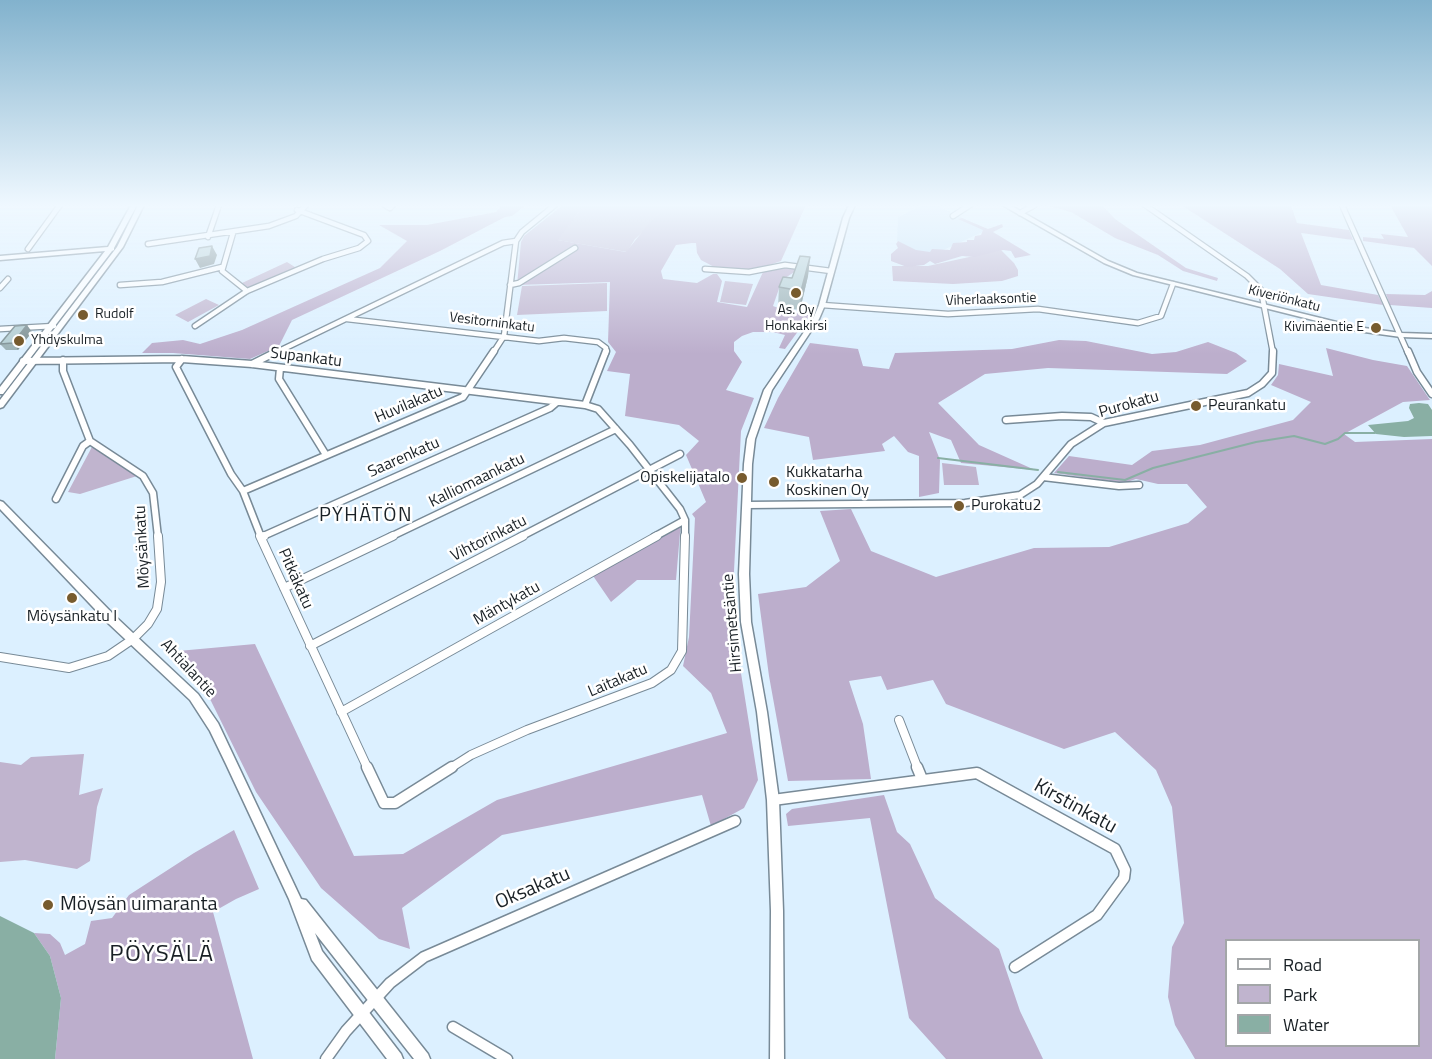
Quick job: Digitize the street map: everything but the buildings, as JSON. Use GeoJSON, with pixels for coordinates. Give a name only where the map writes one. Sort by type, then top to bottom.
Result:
{"type":"FeatureCollection","features":[{"type":"Feature","properties":{"kind":"main road"},"geometry":{"type":"LineString","coordinates":[[0,258],[44,254]]}},
{"type":"Feature","properties":{"kind":"main road"},"geometry":{"type":"LineString","coordinates":[[0,392],[106,254]]}},
{"type":"Feature","properties":{"kind":"main road"},"geometry":{"type":"LineString","coordinates":[[0,405],[114,254]]}},
{"type":"Feature","properties":{"kind":"main road","name":"Hirsimetsäntie"},"geometry":{"type":"LineString","coordinates":[[777,1059],[777,911],[772,800],[762,712],[746,622],[744,574],[751,439],[768,390],[816,319],[837,254]]}},
{"type":"Feature","properties":{"kind":"main road","name":"Kiveriönkatu"},"geometry":{"type":"LineString","coordinates":[[1093,254],[1113,266],[1173,284],[1357,329],[1401,335],[1432,336]]}},
{"type":"Feature","properties":{"kind":"main road","name":"Ahtialantie"},"geometry":{"type":"LineString","coordinates":[[0,504],[133,639],[194,697],[214,727],[294,896],[317,955],[360,1015],[396,1059]]}},
{"type":"Feature","properties":{"kind":"main road","name":"Ahtialantie"},"geometry":{"type":"LineString","coordinates":[[294,896],[423,1059]]}},
{"type":"Feature","properties":{"kind":"street"},"geometry":{"type":"LineString","coordinates":[[226,254],[222,267],[225,275],[247,291]]}},
{"type":"Feature","properties":{"kind":"street"},"geometry":{"type":"LineString","coordinates":[[195,326],[247,291],[337,254]]}},
{"type":"Feature","properties":{"kind":"street"},"geometry":{"type":"LineString","coordinates":[[252,364],[479,254]]}},
{"type":"Feature","properties":{"kind":"street","name":"Huvilakatu"},"geometry":{"type":"LineString","coordinates":[[243,491],[464,397],[504,336],[514,254]]}},
{"type":"Feature","properties":{"kind":"street"},"geometry":{"type":"LineString","coordinates":[[510,285],[564,254]]}},
{"type":"Feature","properties":{"kind":"street","name":"Purokatu"},"geometry":{"type":"LineString","coordinates":[[747,505],[964,503],[1020,495],[1037,484],[1071,444],[1104,423],[1248,393],[1262,384],[1272,373],[1274,358],[1265,306],[1261,290],[1256,284],[1214,254]]}},
{"type":"Feature","properties":{"kind":"street"},"geometry":{"type":"LineString","coordinates":[[1364,254],[1417,372],[1432,394]]}},
{"type":"Feature","properties":{"kind":"street"},"geometry":{"type":"LineString","coordinates":[[705,269],[750,272],[785,265],[831,272]]}},
{"type":"Feature","properties":{"kind":"street"},"geometry":{"type":"LineString","coordinates":[[120,285],[162,282],[222,267]]}},
{"type":"Feature","properties":{"kind":"street"},"geometry":{"type":"LineString","coordinates":[[0,288],[8,279]]}},
{"type":"Feature","properties":{"kind":"street","name":"Viherlaaksontie"},"geometry":{"type":"LineString","coordinates":[[822,305],[948,314],[1038,309],[1138,323],[1161,316],[1173,284]]}},
{"type":"Feature","properties":{"kind":"street","name":"Vesitorninkatu"},"geometry":{"type":"LineString","coordinates":[[347,318],[539,341],[581,339],[603,345],[606,355],[585,405]]}},
{"type":"Feature","properties":{"kind":"street"},"geometry":{"type":"LineString","coordinates":[[0,329],[60,326]]}},
{"type":"Feature","properties":{"kind":"street","name":"Supankatu"},"geometry":{"type":"LineString","coordinates":[[23,361],[110,357],[252,364],[585,405]]}},
{"type":"Feature","properties":{"kind":"street","name":"Pitkäkatu"},"geometry":{"type":"LineString","coordinates":[[182,359],[176,367],[231,474],[243,491],[310,646],[384,803],[395,803]]}},
{"type":"Feature","properties":{"kind":"street"},"geometry":{"type":"LineString","coordinates":[[56,499],[83,447],[90,441],[63,371],[63,360]]}},
{"type":"Feature","properties":{"kind":"street"},"geometry":{"type":"LineString","coordinates":[[280,368],[279,379],[326,455]]}},
{"type":"Feature","properties":{"kind":"street","name":"Saarenkatu"},"geometry":{"type":"LineString","coordinates":[[261,537],[550,408],[557,402]]}},
{"type":"Feature","properties":{"kind":"street"},"geometry":{"type":"LineString","coordinates":[[585,405],[598,410],[616,429],[680,509],[685,520]]}},
{"type":"Feature","properties":{"kind":"street"},"geometry":{"type":"LineString","coordinates":[[1006,420],[1062,416],[1091,417],[1104,423]]}},
{"type":"Feature","properties":{"kind":"street","name":"Kalliomaankatu"},"geometry":{"type":"LineString","coordinates":[[285,588],[616,429]]}},
{"type":"Feature","properties":{"kind":"street","name":"Möysänkatu"},"geometry":{"type":"LineString","coordinates":[[0,657],[69,668],[108,656],[133,639],[148,624],[157,609],[161,582],[157,517],[153,493],[143,476],[90,441]]}},
{"type":"Feature","properties":{"kind":"street","name":"Vihtorinkatu"},"geometry":{"type":"LineString","coordinates":[[310,646],[680,454]]}},
{"type":"Feature","properties":{"kind":"street"},"geometry":{"type":"LineString","coordinates":[[1043,477],[1119,486],[1139,485]]}},
{"type":"Feature","properties":{"kind":"street","name":"Mäntykatu"},"geometry":{"type":"LineString","coordinates":[[341,712],[685,520]]}},
{"type":"Feature","properties":{"kind":"street","name":"Laitakatu"},"geometry":{"type":"LineString","coordinates":[[395,803],[471,755],[527,730],[619,697],[652,682],[671,670],[682,651],[685,520]]}},
{"type":"Feature","properties":{"kind":"street"},"geometry":{"type":"LineString","coordinates":[[898,720],[922,779]]}},
{"type":"Feature","properties":{"kind":"street","name":"Kirstinkatu"},"geometry":{"type":"LineString","coordinates":[[772,800],[977,773],[1105,842],[1121,858],[1125,870],[1120,886],[1097,915],[1015,967]]}},
{"type":"Feature","properties":{"kind":"street","name":"Oksakatu"},"geometry":{"type":"LineString","coordinates":[[326,1059],[338,1041],[375,999],[408,968],[438,949],[735,821]]}},
{"type":"Feature","properties":{"kind":"street"},"geometry":{"type":"LineString","coordinates":[[453,1027],[507,1059]]}},
{"type":"Feature","properties":{"kind":"green space"},"geometry":{"type":"Polygon","coordinates":[[[981,254],[1005,254],[1014,263],[1018,276],[1002,281],[953,284],[893,281],[892,266],[928,266],[981,254]]]}},
{"type":"Feature","properties":{"kind":"green space"},"geometry":{"type":"Polygon","coordinates":[[[287,262],[298,269],[250,289],[242,283],[287,262]]]}},
{"type":"Feature","properties":{"kind":"green space"},"geometry":{"type":"Polygon","coordinates":[[[725,281],[753,284],[746,305],[720,302],[725,281]]]}},
{"type":"Feature","properties":{"kind":"green space"},"geometry":{"type":"Polygon","coordinates":[[[607,283],[607,311],[517,315],[522,286],[607,283]]]}},
{"type":"Feature","properties":{"kind":"green space"},"geometry":{"type":"Polygon","coordinates":[[[206,299],[219,305],[188,322],[175,315],[206,299]]]}},
{"type":"Feature","properties":{"kind":"green space"},"geometry":{"type":"Polygon","coordinates":[[[93,445],[137,476],[80,494],[68,492],[93,445]]]}},
{"type":"Feature","properties":{"kind":"green space"},"geometry":{"type":"Polygon","coordinates":[[[942,463],[976,467],[979,485],[944,485],[942,463]]]}},
{"type":"Feature","properties":{"kind":"green space"},"geometry":{"type":"Polygon","coordinates":[[[84,754],[79,795],[103,788],[97,807],[90,861],[77,869],[25,860],[0,862],[0,762],[21,765],[31,757],[84,754]]]}},
{"type":"Feature","properties":{"kind":"shaded area"},"geometry":{"type":"Polygon","coordinates":[[[394,254],[433,254],[292,320],[279,346],[250,359],[142,353],[152,343],[183,340],[200,344],[242,330],[380,268],[394,254]]]}},
{"type":"Feature","properties":{"kind":"shaded area"},"geometry":{"type":"Polygon","coordinates":[[[520,254],[671,254],[661,271],[663,279],[697,283],[717,274],[722,281],[717,302],[747,307],[763,272],[778,266],[799,269],[782,280],[773,306],[789,312],[810,315],[785,349],[779,348],[785,335],[773,332],[753,332],[734,342],[734,351],[742,362],[726,390],[754,398],[741,431],[734,571],[737,648],[758,780],[744,808],[711,826],[702,795],[502,835],[402,908],[410,949],[379,939],[321,888],[256,792],[211,701],[178,651],[255,644],[354,856],[403,854],[497,800],[727,733],[711,693],[683,666],[689,637],[695,518],[692,514],[706,502],[686,455],[699,441],[679,425],[625,416],[630,374],[607,371],[616,352],[608,342],[610,282],[517,285],[520,254]]]}},
{"type":"Feature","properties":{"kind":"shaded area"},"geometry":{"type":"Polygon","coordinates":[[[698,254],[784,254],[781,261],[755,270],[718,269],[701,260],[698,254]]]}},
{"type":"Feature","properties":{"kind":"shaded area"},"geometry":{"type":"Polygon","coordinates":[[[891,254],[985,254],[975,257],[962,256],[935,264],[930,261],[924,265],[907,267],[891,261],[891,254]]]}},
{"type":"Feature","properties":{"kind":"shaded area"},"geometry":{"type":"Polygon","coordinates":[[[1013,254],[1031,255],[1015,258],[1013,254]]]}},
{"type":"Feature","properties":{"kind":"shaded area"},"geometry":{"type":"Polygon","coordinates":[[[1166,254],[1186,268],[1218,278],[1217,281],[1183,271],[1158,255],[1166,254]]]}},
{"type":"Feature","properties":{"kind":"shaded area"},"geometry":{"type":"Polygon","coordinates":[[[1257,254],[1309,254],[1321,285],[1378,295],[1383,305],[1308,294],[1280,269],[1257,254]]]}},
{"type":"Feature","properties":{"kind":"shaded area"},"geometry":{"type":"Polygon","coordinates":[[[1420,254],[1432,254],[1432,266],[1420,254]]]}},
{"type":"Feature","properties":{"kind":"shaded area"},"geometry":{"type":"Polygon","coordinates":[[[1432,291],[1432,308],[1390,305],[1386,294],[1425,295],[1432,291]]]}},
{"type":"Feature","properties":{"kind":"shaded area"},"geometry":{"type":"Polygon","coordinates":[[[1059,340],[1086,341],[1152,354],[1176,352],[1208,342],[1236,353],[1247,361],[1227,374],[1048,368],[985,374],[938,403],[979,445],[1035,470],[961,463],[951,440],[929,432],[940,460],[939,493],[919,497],[919,456],[908,452],[894,436],[882,444],[885,451],[813,460],[809,437],[764,428],[778,398],[810,343],[858,349],[863,366],[889,369],[895,353],[1012,349],[1059,340]]]}},
{"type":"Feature","properties":{"kind":"shaded area"},"geometry":{"type":"Polygon","coordinates":[[[1326,348],[1407,366],[1430,400],[1403,402],[1344,434],[1355,442],[1432,439],[1432,1059],[1195,1059],[1175,1025],[1168,997],[1172,947],[1184,923],[1172,807],[1156,770],[1115,732],[1064,749],[946,704],[933,680],[887,690],[881,676],[849,681],[863,724],[871,779],[788,781],[769,676],[758,594],[806,587],[840,561],[820,511],[851,509],[871,551],[936,577],[1034,548],[1109,547],[1188,523],[1207,507],[1187,484],[1158,484],[1136,479],[1124,483],[1054,473],[1069,456],[1132,465],[1152,451],[1200,445],[1293,420],[1311,402],[1271,385],[1278,375],[1279,364],[1333,376],[1326,348]]]}},
{"type":"Feature","properties":{"kind":"shaded area"},"geometry":{"type":"Polygon","coordinates":[[[681,521],[676,580],[637,580],[611,602],[589,570],[681,521]]]}},
{"type":"Feature","properties":{"kind":"shaded area"},"geometry":{"type":"Polygon","coordinates":[[[884,795],[897,832],[910,844],[935,898],[999,949],[1020,1011],[1043,1059],[946,1059],[909,1018],[870,818],[788,826],[786,814],[792,809],[884,795]]]}},
{"type":"Feature","properties":{"kind":"shaded area"},"geometry":{"type":"Polygon","coordinates":[[[234,830],[259,889],[213,912],[253,1059],[55,1059],[61,998],[50,956],[34,933],[50,934],[60,943],[65,955],[85,944],[91,921],[112,918],[129,895],[234,830]]]}},
{"type":"Feature","properties":{"kind":"water"},"geometry":{"type":"Polygon","coordinates":[[[1410,404],[1428,404],[1432,410],[1432,436],[1404,437],[1376,434],[1368,425],[1408,421],[1414,418],[1409,408],[1410,404]]]}},
{"type":"Feature","properties":{"kind":"water"},"geometry":{"type":"Polygon","coordinates":[[[0,916],[34,933],[50,956],[61,998],[55,1059],[0,1059],[0,916]]]}},
{"type":"Feature","properties":{"kind":"waterway"},"geometry":{"type":"LineString","coordinates":[[1058,472],[1125,480],[1153,468],[1256,442],[1294,436],[1325,444],[1338,439],[1345,433],[1375,433]]}},
{"type":"Feature","properties":{"kind":"waterway"},"geometry":{"type":"LineString","coordinates":[[938,458],[1038,470]]}},
{"type":"Feature","properties":{"kind":"place","name":"As. Oy Honkakirsi"},"geometry":{"type":"Point","coordinates":[796,293]}},
{"type":"Feature","properties":{"kind":"place","name":"Rudolf"},"geometry":{"type":"Point","coordinates":[83,315]}},
{"type":"Feature","properties":{"kind":"place","name":"Kivimäentie E"},"geometry":{"type":"Point","coordinates":[1376,328]}},
{"type":"Feature","properties":{"kind":"place","name":"Yhdyskulma"},"geometry":{"type":"Point","coordinates":[19,341]}},
{"type":"Feature","properties":{"kind":"place","name":"Peurankatu"},"geometry":{"type":"Point","coordinates":[1196,406]}},
{"type":"Feature","properties":{"kind":"place","name":"Opiskelijatalo"},"geometry":{"type":"Point","coordinates":[742,478]}},
{"type":"Feature","properties":{"kind":"place","name":"Kukkatarha Koskinen Oy"},"geometry":{"type":"Point","coordinates":[774,482]}},
{"type":"Feature","properties":{"kind":"place","name":"Purokatu2"},"geometry":{"type":"Point","coordinates":[959,506]}},
{"type":"Feature","properties":{"kind":"place","name":"Möysänkatu I"},"geometry":{"type":"Point","coordinates":[72,598]}},
{"type":"Feature","properties":{"kind":"place","name":"Möysän uimaranta"},"geometry":{"type":"Point","coordinates":[48,905]}},
{"type":"Feature","properties":{"kind":"district","name":"PYHÄTÖN"},"geometry":{"type":"Point","coordinates":[366,516]}},
{"type":"Feature","properties":{"kind":"district","name":"PÖYSÄLÄ"},"geometry":{"type":"Point","coordinates":[162,955]}}]}
